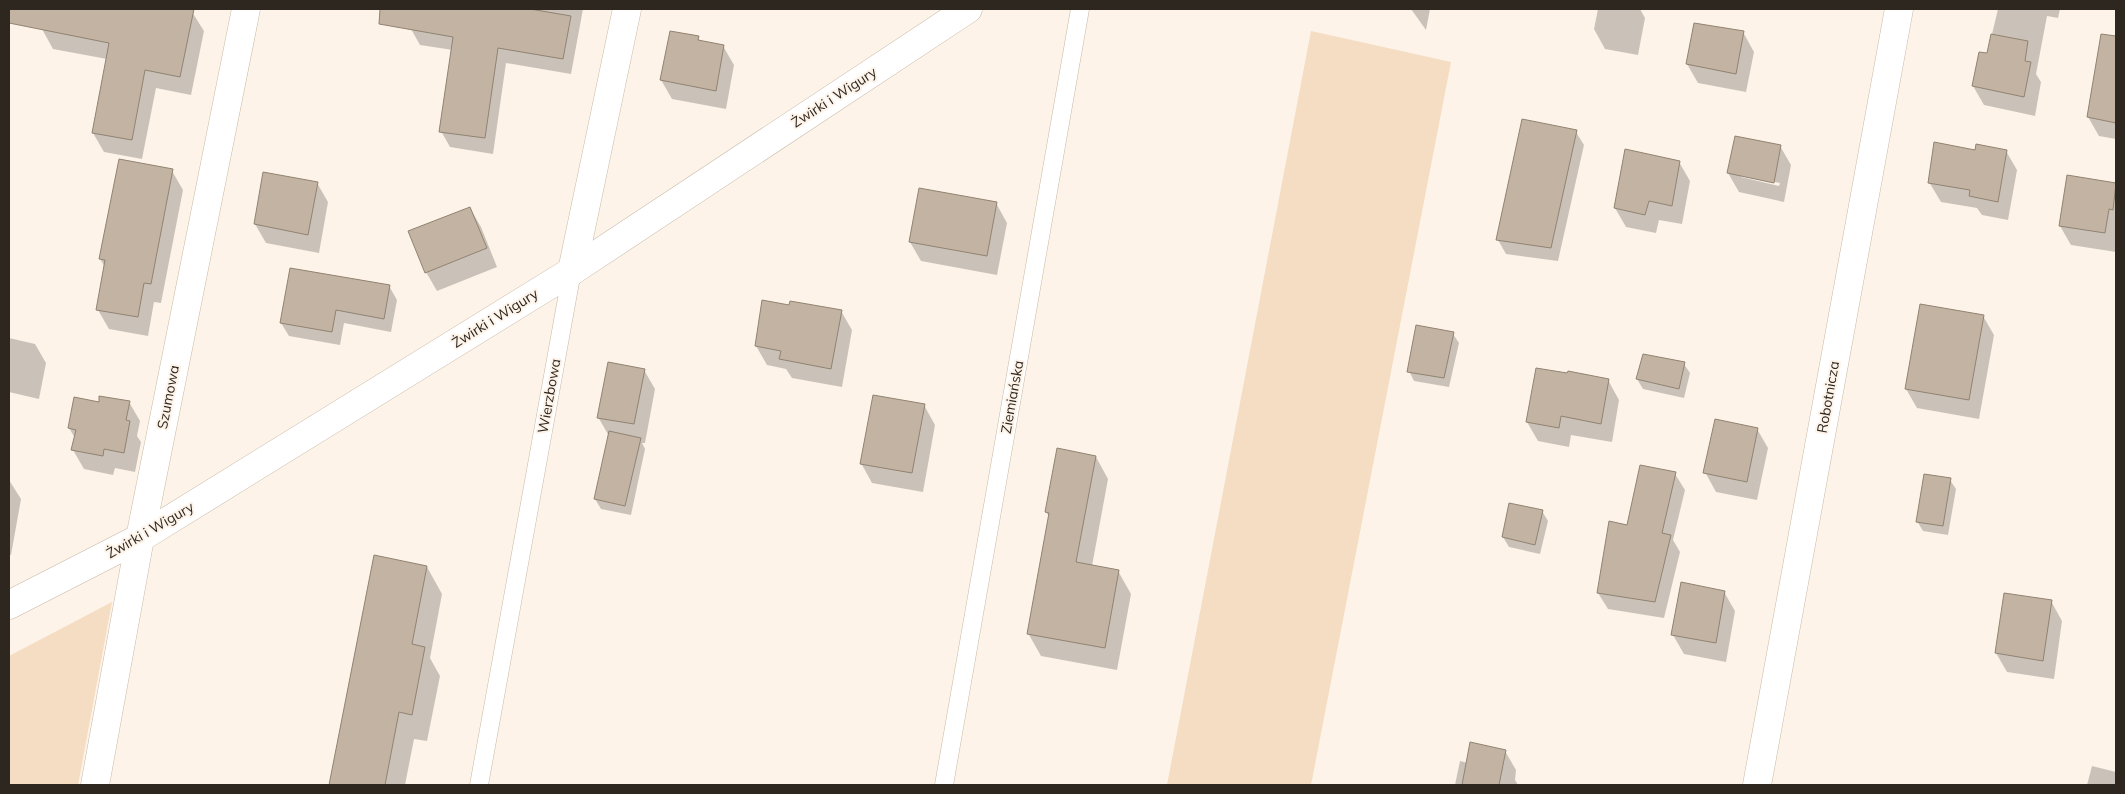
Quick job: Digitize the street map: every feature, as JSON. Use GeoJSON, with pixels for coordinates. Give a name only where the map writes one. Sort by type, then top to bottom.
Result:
{"type":"FeatureCollection","features":[{"type":"Feature","properties":{"kind":"street","name":"Szumowa"},"geometry":{"type":"LineString","coordinates":[[95,785],[140,538],[246,9]]}},
{"type":"Feature","properties":{"kind":"street","name":"Wierzbowa"},"geometry":{"type":"LineString","coordinates":[[572,271],[627,9]]}},
{"type":"Feature","properties":{"kind":"street","name":"Żwirki i Wigury"},"geometry":{"type":"LineString","coordinates":[[9,605],[140,538],[572,271],[968,9]]}},
{"type":"Feature","properties":{"kind":"street","name":"Robotnicza"},"geometry":{"type":"LineString","coordinates":[[1757,785],[1899,9]]}},
{"type":"Feature","properties":{"kind":"lane","name":"Ziemiańska"},"geometry":{"type":"LineString","coordinates":[[944,785],[1080,9]]}},
{"type":"Feature","properties":{"kind":"lane","name":"Wierzbowa"},"geometry":{"type":"LineString","coordinates":[[479,785],[572,271]]}},
{"type":"Feature","properties":{"kind":"shaded area"},"geometry":{"type":"Polygon","coordinates":[[[1311,31],[1451,62],[1311,785],[1167,785],[1311,31]]]}},
{"type":"Feature","properties":{"kind":"shaded area"},"geometry":{"type":"Polygon","coordinates":[[[112,602],[78,785],[9,785],[9,656],[112,602]]]}},
{"type":"Feature","properties":{"kind":"building"},"geometry":{"type":"Polygon","coordinates":[[[9,9],[194,9],[180,77],[145,70],[132,140],[92,133],[109,43],[9,23],[9,9]]]}},
{"type":"Feature","properties":{"kind":"building"},"geometry":{"type":"Polygon","coordinates":[[[380,9],[530,9],[571,16],[563,59],[498,48],[485,138],[439,132],[453,37],[379,24],[380,9]]]}},
{"type":"Feature","properties":{"kind":"building"},"geometry":{"type":"Polygon","coordinates":[[[1694,23],[1744,31],[1736,74],[1686,64],[1694,23]]]}},
{"type":"Feature","properties":{"kind":"building"},"geometry":{"type":"Polygon","coordinates":[[[670,31],[699,36],[698,40],[724,45],[716,91],[660,80],[670,31]]]}},
{"type":"Feature","properties":{"kind":"building"},"geometry":{"type":"Polygon","coordinates":[[[1991,34],[2028,41],[2025,61],[2031,62],[2024,97],[1972,86],[1979,52],[1987,53],[1991,34]]]}},
{"type":"Feature","properties":{"kind":"building"},"geometry":{"type":"Polygon","coordinates":[[[2101,34],[2116,36],[2116,123],[2087,117],[2101,34]]]}},
{"type":"Feature","properties":{"kind":"building"},"geometry":{"type":"Polygon","coordinates":[[[1522,119],[1577,130],[1551,248],[1496,240],[1522,119]]]}},
{"type":"Feature","properties":{"kind":"building"},"geometry":{"type":"Polygon","coordinates":[[[1735,136],[1781,145],[1774,183],[1727,173],[1735,136]]]}},
{"type":"Feature","properties":{"kind":"building"},"geometry":{"type":"Polygon","coordinates":[[[1934,142],[1975,150],[1976,144],[2007,150],[1998,202],[1969,196],[1970,190],[1928,183],[1934,142]]]}},
{"type":"Feature","properties":{"kind":"building"},"geometry":{"type":"Polygon","coordinates":[[[1625,149],[1680,161],[1672,206],[1649,201],[1645,215],[1614,208],[1625,149]]]}},
{"type":"Feature","properties":{"kind":"building"},"geometry":{"type":"Polygon","coordinates":[[[119,159],[173,169],[151,284],[144,283],[138,317],[96,310],[105,260],[99,259],[119,159]]]}},
{"type":"Feature","properties":{"kind":"building"},"geometry":{"type":"Polygon","coordinates":[[[263,172],[318,182],[308,235],[254,224],[263,172]]]}},
{"type":"Feature","properties":{"kind":"building"},"geometry":{"type":"Polygon","coordinates":[[[2067,175],[2116,183],[2113,210],[2109,209],[2105,233],[2059,226],[2067,175]]]}},
{"type":"Feature","properties":{"kind":"building"},"geometry":{"type":"Polygon","coordinates":[[[919,188],[997,202],[987,256],[909,242],[919,188]]]}},
{"type":"Feature","properties":{"kind":"building"},"geometry":{"type":"Polygon","coordinates":[[[470,207],[487,248],[425,273],[408,231],[470,207]]]}},
{"type":"Feature","properties":{"kind":"building"},"geometry":{"type":"Polygon","coordinates":[[[290,268],[390,285],[384,319],[336,310],[332,332],[280,323],[290,268]]]}},
{"type":"Feature","properties":{"kind":"building"},"geometry":{"type":"Polygon","coordinates":[[[762,300],[789,305],[790,301],[842,310],[831,369],[779,359],[781,351],[755,346],[762,300]]]}},
{"type":"Feature","properties":{"kind":"building"},"geometry":{"type":"Polygon","coordinates":[[[1920,304],[1984,315],[1969,400],[1905,389],[1920,304]]]}},
{"type":"Feature","properties":{"kind":"building"},"geometry":{"type":"Polygon","coordinates":[[[1416,325],[1454,332],[1444,378],[1407,372],[1416,325]]]}},
{"type":"Feature","properties":{"kind":"building"},"geometry":{"type":"Polygon","coordinates":[[[1643,354],[1685,362],[1679,389],[1636,379],[1643,354]]]}},
{"type":"Feature","properties":{"kind":"building"},"geometry":{"type":"Polygon","coordinates":[[[608,362],[645,369],[634,424],[597,418],[608,362]]]}},
{"type":"Feature","properties":{"kind":"building"},"geometry":{"type":"Polygon","coordinates":[[[1536,368],[1567,373],[1568,371],[1609,379],[1601,424],[1561,416],[1559,428],[1526,422],[1536,368]]]}},
{"type":"Feature","properties":{"kind":"building"},"geometry":{"type":"Polygon","coordinates":[[[873,395],[925,404],[912,473],[860,464],[873,395]]]}},
{"type":"Feature","properties":{"kind":"building"},"geometry":{"type":"Polygon","coordinates":[[[99,396],[130,401],[126,420],[130,421],[124,453],[104,449],[103,456],[71,450],[76,430],[68,428],[74,397],[99,402],[99,396]]]}},
{"type":"Feature","properties":{"kind":"building"},"geometry":{"type":"Polygon","coordinates":[[[1715,419],[1758,428],[1747,482],[1703,473],[1715,419]]]}},
{"type":"Feature","properties":{"kind":"building"},"geometry":{"type":"Polygon","coordinates":[[[609,431],[641,438],[625,506],[594,499],[609,431]]]}},
{"type":"Feature","properties":{"kind":"building"},"geometry":{"type":"Polygon","coordinates":[[[1057,448],[1096,456],[1076,562],[1119,570],[1105,648],[1027,634],[1049,513],[1045,512],[1057,448]]]}},
{"type":"Feature","properties":{"kind":"building"},"geometry":{"type":"Polygon","coordinates":[[[1640,465],[1676,472],[1662,533],[1671,535],[1655,602],[1597,593],[1609,521],[1627,525],[1640,465]]]}},
{"type":"Feature","properties":{"kind":"building"},"geometry":{"type":"Polygon","coordinates":[[[1924,474],[1951,478],[1943,526],[1916,522],[1924,474]]]}},
{"type":"Feature","properties":{"kind":"building"},"geometry":{"type":"Polygon","coordinates":[[[1509,503],[1543,510],[1535,545],[1502,537],[1509,503]]]}},
{"type":"Feature","properties":{"kind":"building"},"geometry":{"type":"Polygon","coordinates":[[[374,555],[427,566],[412,644],[425,647],[412,715],[399,712],[385,785],[329,785],[374,555]]]}},
{"type":"Feature","properties":{"kind":"building"},"geometry":{"type":"Polygon","coordinates":[[[1681,582],[1725,591],[1716,643],[1671,635],[1681,582]]]}},
{"type":"Feature","properties":{"kind":"building"},"geometry":{"type":"Polygon","coordinates":[[[2004,593],[2052,600],[2043,661],[1995,653],[2004,593]]]}},
{"type":"Feature","properties":{"kind":"building"},"geometry":{"type":"Polygon","coordinates":[[[1470,742],[1506,750],[1499,785],[1462,785],[1470,742]]]}}]}
